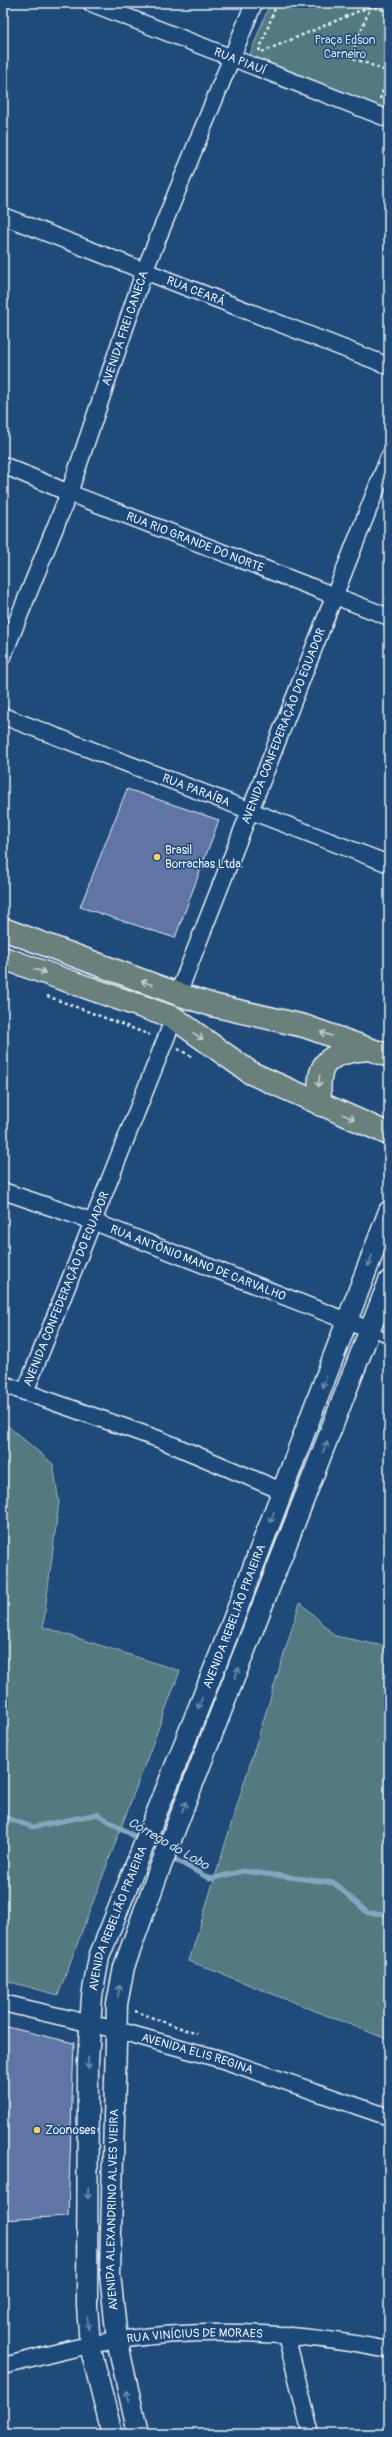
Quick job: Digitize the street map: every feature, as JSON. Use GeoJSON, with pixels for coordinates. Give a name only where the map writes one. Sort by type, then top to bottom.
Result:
{"type":"FeatureCollection","features":[{"type":"Feature","properties":{"kind":"main road"},"geometry":{"type":"LineString","coordinates":[[3,930],[178,994],[212,1005],[304,1026],[379,1052]]}},
{"type":"Feature","properties":{"kind":"main road"},"geometry":{"type":"LineString","coordinates":[[3,958],[174,1018],[251,1073],[389,1134]]}},
{"type":"Feature","properties":{"kind":"main road"},"geometry":{"type":"LineString","coordinates":[[321,1105],[318,1082],[321,1070],[329,1060],[339,1054],[379,1052]]}},
{"type":"Feature","properties":{"kind":"street","name":"RUA PIAUÍ"},"geometry":{"type":"LineString","coordinates":[[91,3],[389,119]]}},
{"type":"Feature","properties":{"kind":"street","name":"AVENIDA FREI CANECA"},"geometry":{"type":"LineString","coordinates":[[3,656],[69,493],[144,272],[254,3]]}},
{"type":"Feature","properties":{"kind":"street","name":"RUA CEARÁ"},"geometry":{"type":"LineString","coordinates":[[3,216],[389,366]]}},
{"type":"Feature","properties":{"kind":"street","name":"AVENIDA CONFEDERAÇÃO DO EQUADOR"},"geometry":{"type":"LineString","coordinates":[[178,994],[252,811],[333,596],[389,457]]}},
{"type":"Feature","properties":{"kind":"street","name":"RUA RIO GRANDE DO NORTE"},"geometry":{"type":"LineString","coordinates":[[3,465],[69,493],[389,617]]}},
{"type":"Feature","properties":{"kind":"street","name":"RUA PARAÍBA"},"geometry":{"type":"LineString","coordinates":[[3,716],[389,864]]}},
{"type":"Feature","properties":{"kind":"street","name":"AVENIDA CONFEDERAÇÃO DO EQUADOR"},"geometry":{"type":"LineString","coordinates":[[174,1018],[25,1392],[161,1440],[282,1492]]}},
{"type":"Feature","properties":{"kind":"street","name":"RUA ANTÔNIO MANO DE CARVALHO"},"geometry":{"type":"LineString","coordinates":[[3,1190],[92,1221],[370,1330]]}},
{"type":"Feature","properties":{"kind":"street","name":"AVENIDA REBELIÃO PRAIEIRA"},"geometry":{"type":"LineString","coordinates":[[89,2024],[99,1956],[222,1649],[389,1211]]}},
{"type":"Feature","properties":{"kind":"street","name":"AVENIDA REBELIÃO PRAIEIRA"},"geometry":{"type":"LineString","coordinates":[[117,2030],[117,2004],[124,1967],[161,1865],[389,1281]]}},
{"type":"Feature","properties":{"kind":"street"},"geometry":{"type":"LineString","coordinates":[[3,1384],[25,1392]]}},
{"type":"Feature","properties":{"kind":"street"},"geometry":{"type":"LineString","coordinates":[[291,1469],[313,1477]]}},
{"type":"Feature","properties":{"kind":"street","name":"AVENIDA ELIS REGINA"},"geometry":{"type":"LineString","coordinates":[[3,2003],[117,2030],[220,2059],[389,2117]]}},
{"type":"Feature","properties":{"kind":"street","name":"AVENIDA ALEXANDRINO ALVES VIEIRA"},"geometry":{"type":"LineString","coordinates":[[89,2024],[86,2306],[90,2346],[112,2434]]}},
{"type":"Feature","properties":{"kind":"street","name":"AVENIDA ALEXANDRINO ALVES VIEIRA"},"geometry":{"type":"LineString","coordinates":[[117,2030],[110,2273],[117,2340],[138,2434]]}},
{"type":"Feature","properties":{"kind":"street"},"geometry":{"type":"LineString","coordinates":[[88,2096],[115,2096]]}},
{"type":"Feature","properties":{"kind":"street","name":"RUA VINÍCIUS DE MORAES"},"geometry":{"type":"LineString","coordinates":[[3,2366],[117,2340],[227,2331],[286,2335],[389,2350]]}},
{"type":"Feature","properties":{"kind":"street"},"geometry":{"type":"LineString","coordinates":[[286,2335],[311,2434]]}},
{"type":"Feature","properties":{"kind":"lane"},"geometry":{"type":"LineString","coordinates":[[370,1330],[389,1339]]}},
{"type":"Feature","properties":{"kind":"path"},"geometry":{"type":"LineString","coordinates":[[257,54],[277,3]]}},
{"type":"Feature","properties":{"kind":"path"},"geometry":{"type":"LineString","coordinates":[[257,54],[370,4],[389,12]]}},
{"type":"Feature","properties":{"kind":"path"},"geometry":{"type":"LineString","coordinates":[[370,4],[350,57],[389,73],[379,103]]}},
{"type":"Feature","properties":{"kind":"path"},"geometry":{"type":"LineString","coordinates":[[257,54],[264,57]]}},
{"type":"Feature","properties":{"kind":"path"},"geometry":{"type":"LineString","coordinates":[[46,995],[146,1033],[198,1060]]}},
{"type":"Feature","properties":{"kind":"green space","name":"Praça Edson Carneiro"},"geometry":{"type":"Polygon","coordinates":[[[270,3],[389,3],[389,112],[249,57],[270,3]]]}},
{"type":"Feature","properties":{"kind":"green space"},"geometry":{"type":"Polygon","coordinates":[[[3,1422],[53,1464],[59,1502],[43,1627],[180,1671],[58,1995],[3,1980],[3,1422]]]}},
{"type":"Feature","properties":{"kind":"green space"},"geometry":{"type":"Polygon","coordinates":[[[300,1602],[335,1636],[389,1647],[389,2040],[189,1961],[300,1602]]]}},
{"type":"Feature","properties":{"kind":"building"},"geometry":{"type":"Polygon","coordinates":[[[127,789],[219,820],[175,938],[80,907],[127,789]]]}},
{"type":"Feature","properties":{"kind":"building","name":"Zoonoses"},"geometry":{"type":"Polygon","coordinates":[[[3,2026],[74,2043],[68,2216],[3,2220],[3,2026]]]}},
{"type":"Feature","properties":{"kind":"waterway","name":"Córrego do Lobo"},"geometry":{"type":"LineString","coordinates":[[3,1817],[33,1827],[97,1814],[141,1840]]}},
{"type":"Feature","properties":{"kind":"waterway","name":"Córrego do Lobo"},"geometry":{"type":"LineString","coordinates":[[169,1856],[210,1879],[243,1871],[334,1883],[368,1913],[389,1914]]}},
{"type":"Feature","properties":{"kind":"place","name":"Brasil Borrachas Ltda."},"geometry":{"type":"Point","coordinates":[157,857]}},
{"type":"Feature","properties":{"kind":"place","name":"Zoonoses"},"geometry":{"type":"Point","coordinates":[37,2130]}}]}
